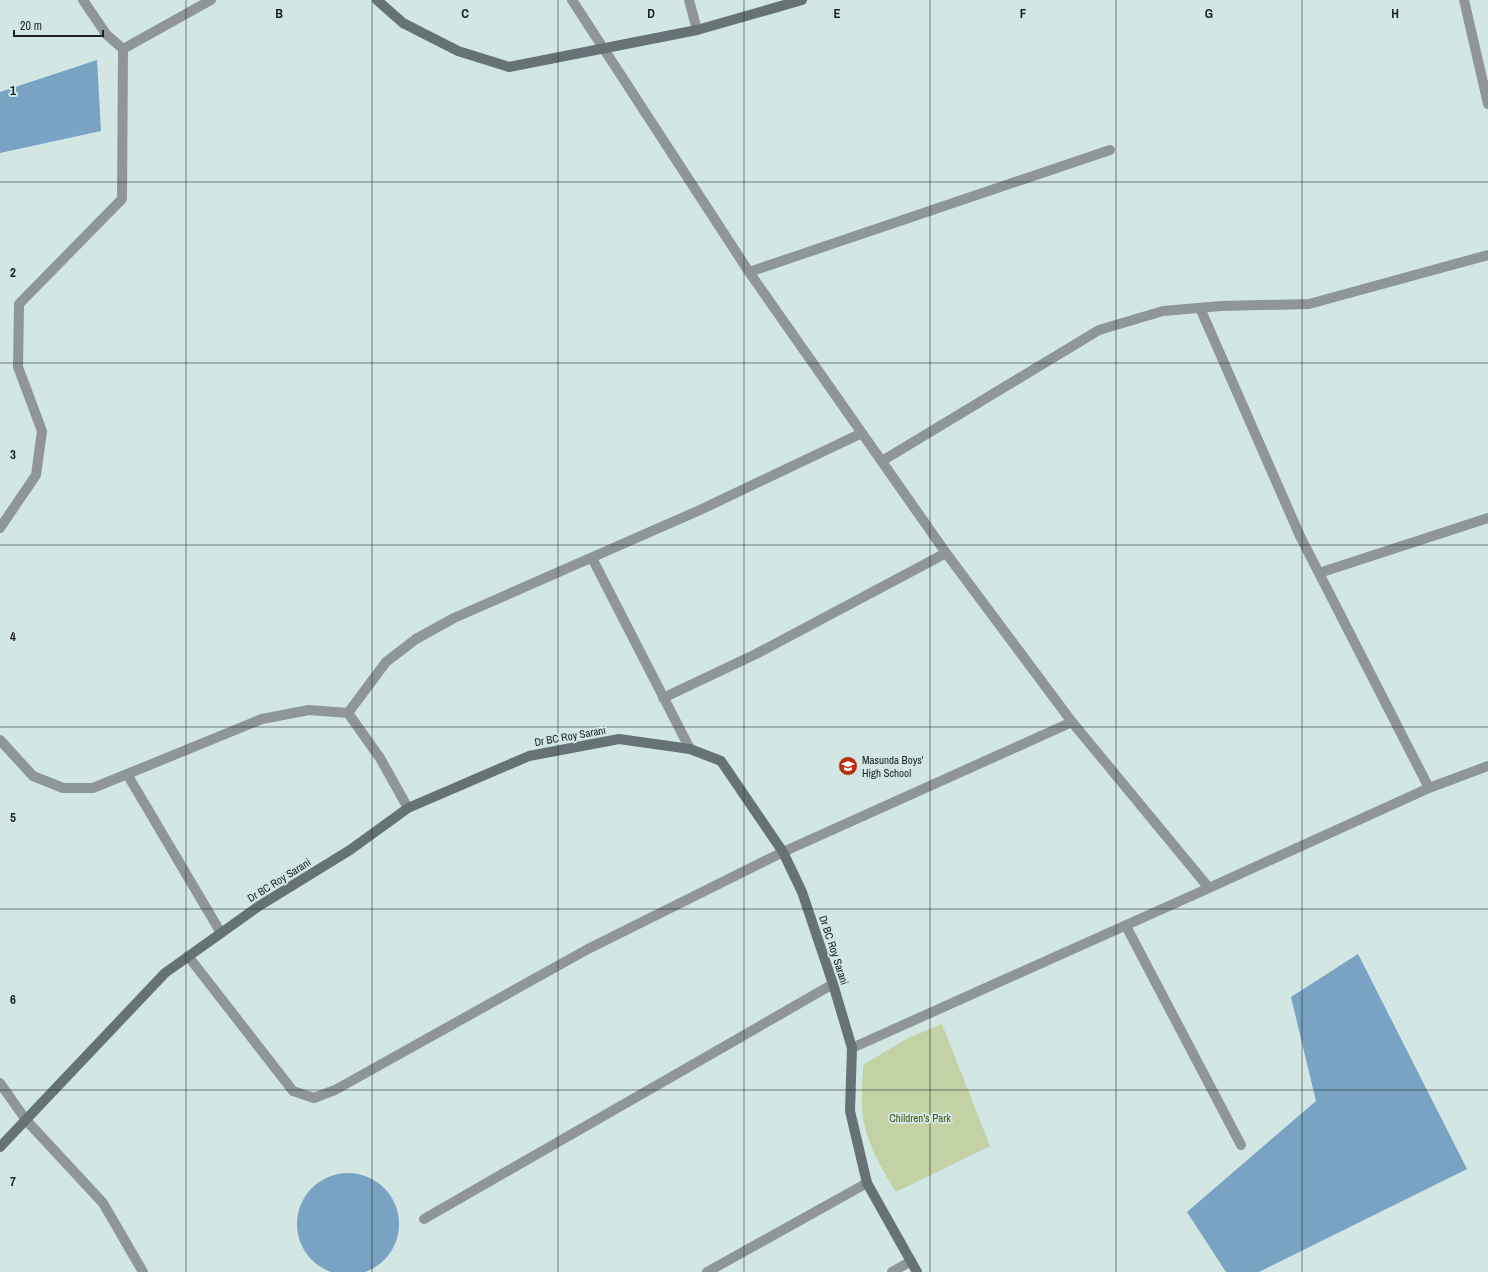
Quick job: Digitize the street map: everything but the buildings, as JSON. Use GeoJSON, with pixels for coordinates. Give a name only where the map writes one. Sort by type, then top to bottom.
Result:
{"type":"FeatureCollection","features":[{"type":"Feature","properties":{"kind":"street"},"geometry":{"type":"LineString","coordinates":[[0,528],[36,475],[42,431],[18,367],[19,304],[122,199],[123,49],[106,34],[83,0]]}},
{"type":"Feature","properties":{"kind":"street"},"geometry":{"type":"LineString","coordinates":[[123,49],[211,0]]}},
{"type":"Feature","properties":{"kind":"street"},"geometry":{"type":"LineString","coordinates":[[377,0],[403,23],[458,51],[509,67],[698,30],[802,0]]}},
{"type":"Feature","properties":{"kind":"street"},"geometry":{"type":"LineString","coordinates":[[572,0],[749,272],[946,553],[1072,722],[1209,888]]}},
{"type":"Feature","properties":{"kind":"street"},"geometry":{"type":"LineString","coordinates":[[689,0],[698,30]]}},
{"type":"Feature","properties":{"kind":"street"},"geometry":{"type":"LineString","coordinates":[[1464,0],[1488,104]]}},
{"type":"Feature","properties":{"kind":"street"},"geometry":{"type":"LineString","coordinates":[[749,272],[1110,150]]}},
{"type":"Feature","properties":{"kind":"street"},"geometry":{"type":"LineString","coordinates":[[882,461],[1099,330],[1163,311],[1200,308],[1309,304],[1488,255]]}},
{"type":"Feature","properties":{"kind":"street"},"geometry":{"type":"LineString","coordinates":[[1200,308],[1297,529],[1429,788]]}},
{"type":"Feature","properties":{"kind":"street"},"geometry":{"type":"LineString","coordinates":[[348,713],[386,662],[416,639],[454,618],[700,510],[862,433]]}},
{"type":"Feature","properties":{"kind":"street"},"geometry":{"type":"LineString","coordinates":[[1319,573],[1488,518]]}},
{"type":"Feature","properties":{"kind":"street"},"geometry":{"type":"LineString","coordinates":[[663,698],[756,654],[946,553]]}},
{"type":"Feature","properties":{"kind":"street"},"geometry":{"type":"LineString","coordinates":[[592,558],[690,749]]}},
{"type":"Feature","properties":{"kind":"street"},"geometry":{"type":"LineString","coordinates":[[0,740],[33,776],[63,788],[93,788],[262,719],[309,710],[348,713]]}},
{"type":"Feature","properties":{"kind":"street"},"geometry":{"type":"LineString","coordinates":[[348,713],[380,758],[408,808]]}},
{"type":"Feature","properties":{"kind":"street"},"geometry":{"type":"LineString","coordinates":[[188,956],[293,1090],[314,1098],[336,1090],[588,949],[783,852],[1072,722]]}},
{"type":"Feature","properties":{"kind":"street","name":"Dr BC Roy Sarani"},"geometry":{"type":"LineString","coordinates":[[0,1147],[165,972],[259,906],[350,850],[408,808],[529,756],[619,739],[690,749],[721,761],[783,852],[802,892],[833,984],[852,1048],[850,1111],[867,1183],[917,1272]]}},
{"type":"Feature","properties":{"kind":"street"},"geometry":{"type":"LineString","coordinates":[[852,1048],[1126,926],[1429,788],[1488,766]]}},
{"type":"Feature","properties":{"kind":"street"},"geometry":{"type":"LineString","coordinates":[[127,774],[221,933]]}},
{"type":"Feature","properties":{"kind":"street"},"geometry":{"type":"LineString","coordinates":[[1126,926],[1241,1145]]}},
{"type":"Feature","properties":{"kind":"street"},"geometry":{"type":"LineString","coordinates":[[424,1219],[833,984]]}},
{"type":"Feature","properties":{"kind":"street"},"geometry":{"type":"LineString","coordinates":[[0,1083],[26,1120],[102,1203],[143,1272]]}},
{"type":"Feature","properties":{"kind":"street"},"geometry":{"type":"LineString","coordinates":[[707,1272],[867,1183]]}},
{"type":"Feature","properties":{"kind":"street"},"geometry":{"type":"LineString","coordinates":[[892,1272],[911,1261]]}},
{"type":"Feature","properties":{"kind":"green space","name":"Children's Park"},"geometry":{"type":"Polygon","coordinates":[[[942,1024],[990,1146],[896,1192],[878,1162],[865,1129],[862,1101],[863,1065],[908,1038],[942,1024]]]}},
{"type":"Feature","properties":{"kind":"water"},"geometry":{"type":"Polygon","coordinates":[[[97,60],[101,131],[0,153],[0,92],[97,60]]]}},
{"type":"Feature","properties":{"kind":"water"},"geometry":{"type":"Polygon","coordinates":[[[1358,954],[1467,1169],[1259,1272],[1226,1272],[1187,1212],[1316,1101],[1291,997],[1358,954]]]}},
{"type":"Feature","properties":{"kind":"water"},"geometry":{"type":"Polygon","coordinates":[[[338,1173],[358,1173],[377,1181],[391,1195],[399,1214],[399,1234],[396,1244],[391,1253],[377,1267],[358,1275],[338,1275],[319,1267],[305,1253],[297,1234],[297,1214],[305,1195],[319,1181],[338,1173]]]}},
{"type":"Feature","properties":{"kind":"place","name":"Masunda Boys' High School"},"geometry":{"type":"Point","coordinates":[848,766]}}]}
